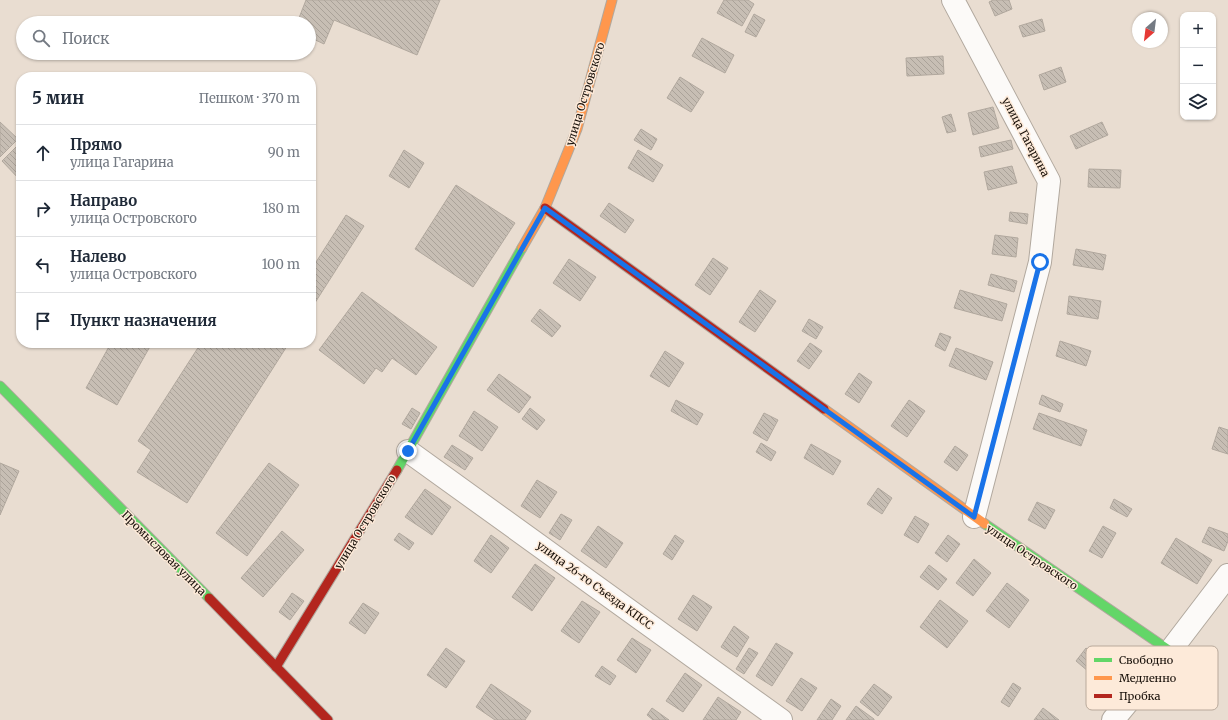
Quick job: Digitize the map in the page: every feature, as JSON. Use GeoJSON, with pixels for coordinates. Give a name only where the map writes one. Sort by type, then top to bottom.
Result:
{"type":"FeatureCollection","features":[{"type":"Feature","properties":{"kind":"street","name":"улица Островского"},"geometry":{"type":"LineString","coordinates":[[276,667],[408,451],[545,208],[577,129],[612,0]]}},
{"type":"Feature","properties":{"kind":"street","name":"улица Гагарина"},"geometry":{"type":"LineString","coordinates":[[953,0],[1049,181],[1040,262],[974,517]]}},
{"type":"Feature","properties":{"kind":"street","name":"улица Островского"},"geometry":{"type":"LineString","coordinates":[[545,208],[974,517],[1163,646]]}},
{"type":"Feature","properties":{"kind":"street","name":"Промысловая улица"},"geometry":{"type":"LineString","coordinates":[[0,386],[328,720]]}},
{"type":"Feature","properties":{"kind":"street","name":"улица 26-го Съезда КПСС"},"geometry":{"type":"LineString","coordinates":[[408,451],[781,720]]}},
{"type":"Feature","properties":{"kind":"street"},"geometry":{"type":"LineString","coordinates":[[1174,646],[1228,575]]}},
{"type":"Feature","properties":{"kind":"building"},"geometry":{"type":"Polygon","coordinates":[[[306,0],[440,0],[417,55],[334,20],[324,44],[316,40],[316,16],[300,16],[306,0]]]}},
{"type":"Feature","properties":{"kind":"building"},"geometry":{"type":"Polygon","coordinates":[[[724,0],[748,0],[754,4],[742,26],[717,13],[724,0]]]}},
{"type":"Feature","properties":{"kind":"building"},"geometry":{"type":"Polygon","coordinates":[[[993,0],[1009,0],[1012,9],[995,16],[989,2],[993,0]]]}},
{"type":"Feature","properties":{"kind":"building"},"geometry":{"type":"Polygon","coordinates":[[[754,14],[765,20],[756,37],[745,32],[754,14]]]}},
{"type":"Feature","properties":{"kind":"building"},"geometry":{"type":"Polygon","coordinates":[[[1042,19],[1045,31],[1023,37],[1019,26],[1042,19]]]}},
{"type":"Feature","properties":{"kind":"building"},"geometry":{"type":"Polygon","coordinates":[[[702,38],[734,55],[725,73],[692,56],[702,38]]]}},
{"type":"Feature","properties":{"kind":"building"},"geometry":{"type":"Polygon","coordinates":[[[943,56],[944,74],[907,76],[906,58],[943,56]]]}},
{"type":"Feature","properties":{"kind":"building"},"geometry":{"type":"Polygon","coordinates":[[[1061,67],[1066,82],[1044,90],[1039,75],[1061,67]]]}},
{"type":"Feature","properties":{"kind":"building"},"geometry":{"type":"Polygon","coordinates":[[[680,77],[704,92],[691,112],[667,98],[680,77]]]}},
{"type":"Feature","properties":{"kind":"building"},"geometry":{"type":"Polygon","coordinates":[[[993,107],[999,128],[973,135],[968,113],[993,107]]]}},
{"type":"Feature","properties":{"kind":"building"},"geometry":{"type":"Polygon","coordinates":[[[951,114],[956,131],[947,133],[942,117],[951,114]]]}},
{"type":"Feature","properties":{"kind":"building"},"geometry":{"type":"Polygon","coordinates":[[[0,122],[16,137],[16,141],[0,157],[0,122]]]}},
{"type":"Feature","properties":{"kind":"building"},"geometry":{"type":"Polygon","coordinates":[[[1102,122],[1108,135],[1076,149],[1070,136],[1102,122]]]}},
{"type":"Feature","properties":{"kind":"building"},"geometry":{"type":"Polygon","coordinates":[[[641,129],[657,139],[651,150],[634,140],[641,129]]]}},
{"type":"Feature","properties":{"kind":"building"},"geometry":{"type":"Polygon","coordinates":[[[1011,140],[1013,149],[981,157],[979,147],[1011,140]]]}},
{"type":"Feature","properties":{"kind":"building"},"geometry":{"type":"Polygon","coordinates":[[[16,147],[16,176],[2,161],[16,147]]]}},
{"type":"Feature","properties":{"kind":"building"},"geometry":{"type":"Polygon","coordinates":[[[404,150],[424,163],[409,188],[389,176],[404,150]]]}},
{"type":"Feature","properties":{"kind":"building"},"geometry":{"type":"Polygon","coordinates":[[[638,150],[663,165],[653,182],[628,168],[638,150]]]}},
{"type":"Feature","properties":{"kind":"building"},"geometry":{"type":"Polygon","coordinates":[[[1012,166],[1017,183],[988,190],[984,172],[1012,166]]]}},
{"type":"Feature","properties":{"kind":"building"},"geometry":{"type":"Polygon","coordinates":[[[1089,169],[1121,170],[1120,188],[1088,187],[1089,169]]]}},
{"type":"Feature","properties":{"kind":"building"},"geometry":{"type":"Polygon","coordinates":[[[456,185],[515,223],[473,287],[415,249],[456,185]]]}},
{"type":"Feature","properties":{"kind":"building"},"geometry":{"type":"Polygon","coordinates":[[[609,203],[634,220],[625,233],[600,216],[609,203]]]}},
{"type":"Feature","properties":{"kind":"building"},"geometry":{"type":"Polygon","coordinates":[[[1010,212],[1028,214],[1027,224],[1009,221],[1010,212]]]}},
{"type":"Feature","properties":{"kind":"building"},"geometry":{"type":"Polygon","coordinates":[[[346,215],[364,226],[316,301],[316,262],[346,215]]]}},
{"type":"Feature","properties":{"kind":"building"},"geometry":{"type":"Polygon","coordinates":[[[995,235],[1018,238],[1016,257],[992,254],[995,235]]]}},
{"type":"Feature","properties":{"kind":"building"},"geometry":{"type":"Polygon","coordinates":[[[1076,249],[1106,255],[1103,270],[1073,265],[1076,249]]]}},
{"type":"Feature","properties":{"kind":"building"},"geometry":{"type":"Polygon","coordinates":[[[713,258],[728,268],[710,295],[695,285],[713,258]]]}},
{"type":"Feature","properties":{"kind":"building"},"geometry":{"type":"Polygon","coordinates":[[[569,259],[596,277],[580,301],[553,283],[569,259]]]}},
{"type":"Feature","properties":{"kind":"building"},"geometry":{"type":"Polygon","coordinates":[[[991,274],[1017,281],[1014,292],[988,285],[991,274]]]}},
{"type":"Feature","properties":{"kind":"building"},"geometry":{"type":"Polygon","coordinates":[[[760,290],[776,301],[755,332],[739,322],[760,290]]]}},
{"type":"Feature","properties":{"kind":"building"},"geometry":{"type":"Polygon","coordinates":[[[960,290],[1007,304],[1002,321],[954,308],[960,290]]]}},
{"type":"Feature","properties":{"kind":"building"},"geometry":{"type":"Polygon","coordinates":[[[362,292],[437,347],[416,375],[392,358],[382,372],[376,368],[364,384],[319,350],[362,292]]]}},
{"type":"Feature","properties":{"kind":"building"},"geometry":{"type":"Polygon","coordinates":[[[1069,296],[1101,301],[1098,319],[1067,314],[1069,296]]]}},
{"type":"Feature","properties":{"kind":"building"},"geometry":{"type":"Polygon","coordinates":[[[540,309],[561,326],[552,337],[531,321],[540,309]]]}},
{"type":"Feature","properties":{"kind":"building"},"geometry":{"type":"Polygon","coordinates":[[[809,319],[823,327],[816,339],[802,331],[809,319]]]}},
{"type":"Feature","properties":{"kind":"building"},"geometry":{"type":"Polygon","coordinates":[[[940,333],[951,337],[945,351],[935,346],[940,333]]]}},
{"type":"Feature","properties":{"kind":"building"},"geometry":{"type":"Polygon","coordinates":[[[1060,341],[1091,351],[1086,366],[1056,356],[1060,341]]]}},
{"type":"Feature","properties":{"kind":"building"},"geometry":{"type":"Polygon","coordinates":[[[810,343],[822,351],[809,369],[797,361],[810,343]]]}},
{"type":"Feature","properties":{"kind":"building"},"geometry":{"type":"Polygon","coordinates":[[[108,348],[149,348],[117,405],[86,388],[108,348]]]}},
{"type":"Feature","properties":{"kind":"building"},"geometry":{"type":"Polygon","coordinates":[[[198,348],[286,348],[187,503],[137,472],[151,450],[138,441],[198,348]]]}},
{"type":"Feature","properties":{"kind":"building"},"geometry":{"type":"Polygon","coordinates":[[[956,348],[993,362],[986,380],[949,366],[956,348]]]}},
{"type":"Feature","properties":{"kind":"building"},"geometry":{"type":"Polygon","coordinates":[[[665,351],[684,363],[669,387],[650,376],[665,351]]]}},
{"type":"Feature","properties":{"kind":"building"},"geometry":{"type":"Polygon","coordinates":[[[859,373],[872,382],[859,403],[845,394],[859,373]]]}},
{"type":"Feature","properties":{"kind":"building"},"geometry":{"type":"Polygon","coordinates":[[[499,374],[531,397],[519,413],[487,390],[499,374]]]}},
{"type":"Feature","properties":{"kind":"building"},"geometry":{"type":"Polygon","coordinates":[[[1042,395],[1063,404],[1060,412],[1039,404],[1042,395]]]}},
{"type":"Feature","properties":{"kind":"building"},"geometry":{"type":"Polygon","coordinates":[[[676,400],[703,414],[697,425],[671,411],[676,400]]]}},
{"type":"Feature","properties":{"kind":"building"},"geometry":{"type":"Polygon","coordinates":[[[909,400],[925,411],[907,437],[891,426],[909,400]]]}},
{"type":"Feature","properties":{"kind":"building"},"geometry":{"type":"Polygon","coordinates":[[[412,408],[420,413],[411,429],[402,424],[412,408]]]}},
{"type":"Feature","properties":{"kind":"building"},"geometry":{"type":"Polygon","coordinates":[[[530,408],[545,420],[537,430],[522,419],[530,408]]]}},
{"type":"Feature","properties":{"kind":"building"},"geometry":{"type":"Polygon","coordinates":[[[474,411],[498,427],[482,451],[459,436],[474,411]]]}},
{"type":"Feature","properties":{"kind":"building"},"geometry":{"type":"Polygon","coordinates":[[[764,413],[778,420],[767,441],[753,433],[764,413]]]}},
{"type":"Feature","properties":{"kind":"building"},"geometry":{"type":"Polygon","coordinates":[[[1039,413],[1087,430],[1081,446],[1033,429],[1039,413]]]}},
{"type":"Feature","properties":{"kind":"building"},"geometry":{"type":"Polygon","coordinates":[[[1219,427],[1228,430],[1228,454],[1212,449],[1219,427]]]}},
{"type":"Feature","properties":{"kind":"building"},"geometry":{"type":"Polygon","coordinates":[[[761,443],[776,452],[771,461],[756,452],[761,443]]]}},
{"type":"Feature","properties":{"kind":"building"},"geometry":{"type":"Polygon","coordinates":[[[811,444],[841,461],[833,475],[804,458],[811,444]]]}},
{"type":"Feature","properties":{"kind":"building"},"geometry":{"type":"Polygon","coordinates":[[[452,445],[473,458],[465,470],[444,457],[452,445]]]}},
{"type":"Feature","properties":{"kind":"building"},"geometry":{"type":"Polygon","coordinates":[[[955,446],[968,455],[957,471],[944,462],[955,446]]]}},
{"type":"Feature","properties":{"kind":"building"},"geometry":{"type":"Polygon","coordinates":[[[0,463],[19,471],[0,515],[0,463]]]}},
{"type":"Feature","properties":{"kind":"building"},"geometry":{"type":"Polygon","coordinates":[[[269,463],[299,485],[247,556],[216,533],[269,463]]]}},
{"type":"Feature","properties":{"kind":"building"},"geometry":{"type":"Polygon","coordinates":[[[537,480],[557,492],[540,518],[521,506],[537,480]]]}},
{"type":"Feature","properties":{"kind":"building"},"geometry":{"type":"Polygon","coordinates":[[[878,488],[892,498],[882,514],[867,504],[878,488]]]}},
{"type":"Feature","properties":{"kind":"building"},"geometry":{"type":"Polygon","coordinates":[[[425,489],[451,507],[432,535],[405,517],[425,489]]]}},
{"type":"Feature","properties":{"kind":"building"},"geometry":{"type":"Polygon","coordinates":[[[1114,499],[1132,509],[1127,517],[1110,508],[1114,499]]]}},
{"type":"Feature","properties":{"kind":"building"},"geometry":{"type":"Polygon","coordinates":[[[1037,502],[1055,510],[1045,529],[1028,520],[1037,502]]]}},
{"type":"Feature","properties":{"kind":"building"},"geometry":{"type":"Polygon","coordinates":[[[561,514],[572,520],[560,540],[549,533],[561,514]]]}},
{"type":"Feature","properties":{"kind":"building"},"geometry":{"type":"Polygon","coordinates":[[[915,516],[929,524],[918,543],[904,535],[915,516]]]}},
{"type":"Feature","properties":{"kind":"building"},"geometry":{"type":"Polygon","coordinates":[[[598,526],[623,543],[606,568],[581,551],[598,526]]]}},
{"type":"Feature","properties":{"kind":"building"},"geometry":{"type":"Polygon","coordinates":[[[1103,526],[1116,533],[1102,558],[1089,551],[1103,526]]]}},
{"type":"Feature","properties":{"kind":"building"},"geometry":{"type":"Polygon","coordinates":[[[1209,527],[1228,534],[1228,541],[1224,551],[1202,542],[1209,527]]]}},
{"type":"Feature","properties":{"kind":"building"},"geometry":{"type":"Polygon","coordinates":[[[282,531],[304,550],[263,597],[241,578],[282,531]]]}},
{"type":"Feature","properties":{"kind":"building"},"geometry":{"type":"Polygon","coordinates":[[[399,533],[414,543],[409,550],[394,540],[399,533]]]}},
{"type":"Feature","properties":{"kind":"building"},"geometry":{"type":"Polygon","coordinates":[[[491,535],[509,548],[491,573],[474,561],[491,535]]]}},
{"type":"Feature","properties":{"kind":"building"},"geometry":{"type":"Polygon","coordinates":[[[675,535],[684,541],[672,560],[663,554],[675,535]]]}},
{"type":"Feature","properties":{"kind":"building"},"geometry":{"type":"Polygon","coordinates":[[[948,535],[960,544],[947,562],[935,553],[948,535]]]}},
{"type":"Feature","properties":{"kind":"building"},"geometry":{"type":"Polygon","coordinates":[[[1176,538],[1212,560],[1197,584],[1161,563],[1176,538]]]}},
{"type":"Feature","properties":{"kind":"building"},"geometry":{"type":"Polygon","coordinates":[[[974,559],[991,573],[973,596],[956,583],[974,559]]]}},
{"type":"Feature","properties":{"kind":"building"},"geometry":{"type":"Polygon","coordinates":[[[535,564],[555,578],[532,611],[512,597],[535,564]]]}},
{"type":"Feature","properties":{"kind":"building"},"geometry":{"type":"Polygon","coordinates":[[[929,565],[947,579],[938,590],[920,577],[929,565]]]}},
{"type":"Feature","properties":{"kind":"building"},"geometry":{"type":"Polygon","coordinates":[[[1007,583],[1029,600],[1009,628],[986,611],[1007,583]]]}},
{"type":"Feature","properties":{"kind":"building"},"geometry":{"type":"Polygon","coordinates":[[[292,593],[304,601],[290,620],[279,612],[292,593]]]}},
{"type":"Feature","properties":{"kind":"building"},"geometry":{"type":"Polygon","coordinates":[[[693,595],[712,607],[697,631],[678,619],[693,595]]]}},
{"type":"Feature","properties":{"kind":"building"},"geometry":{"type":"Polygon","coordinates":[[[940,600],[968,621],[947,648],[920,627],[940,600]]]}},
{"type":"Feature","properties":{"kind":"building"},"geometry":{"type":"Polygon","coordinates":[[[582,601],[600,612],[579,643],[561,631],[582,601]]]}},
{"type":"Feature","properties":{"kind":"building"},"geometry":{"type":"Polygon","coordinates":[[[363,603],[379,613],[365,634],[349,623],[363,603]]]}},
{"type":"Feature","properties":{"kind":"building"},"geometry":{"type":"Polygon","coordinates":[[[734,626],[749,637],[737,657],[721,647],[734,626]]]}},
{"type":"Feature","properties":{"kind":"building"},"geometry":{"type":"Polygon","coordinates":[[[632,638],[651,650],[636,673],[617,660],[632,638]]]}},
{"type":"Feature","properties":{"kind":"building"},"geometry":{"type":"Polygon","coordinates":[[[776,643],[793,653],[772,686],[756,676],[776,643]]]}},
{"type":"Feature","properties":{"kind":"building"},"geometry":{"type":"Polygon","coordinates":[[[446,648],[465,661],[446,688],[427,675],[446,648]]]}},
{"type":"Feature","properties":{"kind":"building"},"geometry":{"type":"Polygon","coordinates":[[[749,648],[758,653],[744,674],[736,669],[749,648]]]}},
{"type":"Feature","properties":{"kind":"building"},"geometry":{"type":"Polygon","coordinates":[[[1086,648],[1086,669],[1076,661],[1086,648]]]}},
{"type":"Feature","properties":{"kind":"building"},"geometry":{"type":"Polygon","coordinates":[[[602,666],[616,676],[610,685],[595,676],[602,666]]]}},
{"type":"Feature","properties":{"kind":"building"},"geometry":{"type":"Polygon","coordinates":[[[685,673],[702,685],[683,712],[666,701],[685,673]]]}},
{"type":"Feature","properties":{"kind":"building"},"geometry":{"type":"Polygon","coordinates":[[[801,678],[817,688],[802,711],[786,701],[801,678]]]}},
{"type":"Feature","properties":{"kind":"building"},"geometry":{"type":"Polygon","coordinates":[[[1013,683],[1021,688],[1009,707],[1001,702],[1013,683]]]}},
{"type":"Feature","properties":{"kind":"building"},"geometry":{"type":"Polygon","coordinates":[[[491,684],[531,711],[525,720],[495,720],[476,707],[491,684]]]}},
{"type":"Feature","properties":{"kind":"building"},"geometry":{"type":"Polygon","coordinates":[[[874,684],[892,697],[878,716],[860,702],[874,684]]]}},
{"type":"Feature","properties":{"kind":"building"},"geometry":{"type":"Polygon","coordinates":[[[718,697],[741,712],[736,720],[703,720],[718,697]]]}},
{"type":"Feature","properties":{"kind":"building"},"geometry":{"type":"Polygon","coordinates":[[[831,699],[841,706],[832,720],[817,720],[831,699]]]}},
{"type":"Feature","properties":{"kind":"building"},"geometry":{"type":"Polygon","coordinates":[[[856,706],[874,719],[874,720],[846,720],[856,706]]]}},
{"type":"Feature","properties":{"kind":"building"},"geometry":{"type":"Polygon","coordinates":[[[652,708],[669,720],[653,720],[647,715],[652,708]]]}},
{"type":"Feature","properties":{"kind":"building"},"geometry":{"type":"Polygon","coordinates":[[[1043,708],[1059,720],[1034,720],[1043,708]]]}},
{"type":"Feature","properties":{"kind":"traffic: fast"},"geometry":{"type":"LineString","coordinates":[[397,470],[522,248]]}},
{"type":"Feature","properties":{"kind":"traffic: fast"},"geometry":{"type":"LineString","coordinates":[[0,386],[209,598]]}},
{"type":"Feature","properties":{"kind":"traffic: fast"},"geometry":{"type":"LineString","coordinates":[[985,524],[1163,646]]}},
{"type":"Feature","properties":{"kind":"traffic: slow"},"geometry":{"type":"LineString","coordinates":[[522,248],[545,208],[577,129],[612,0]]}},
{"type":"Feature","properties":{"kind":"traffic: slow"},"geometry":{"type":"LineString","coordinates":[[824,409],[985,524]]}},
{"type":"Feature","properties":{"kind":"traffic: jam"},"geometry":{"type":"LineString","coordinates":[[545,208],[824,409]]}},
{"type":"Feature","properties":{"kind":"traffic: jam"},"geometry":{"type":"LineString","coordinates":[[276,667],[397,470]]}},
{"type":"Feature","properties":{"kind":"traffic: jam"},"geometry":{"type":"LineString","coordinates":[[209,598],[328,720]]}},
{"type":"Feature","properties":{"kind":"route"},"geometry":{"type":"LineString","coordinates":[[408,451],[545,208],[974,517],[1040,262]]}}]}
